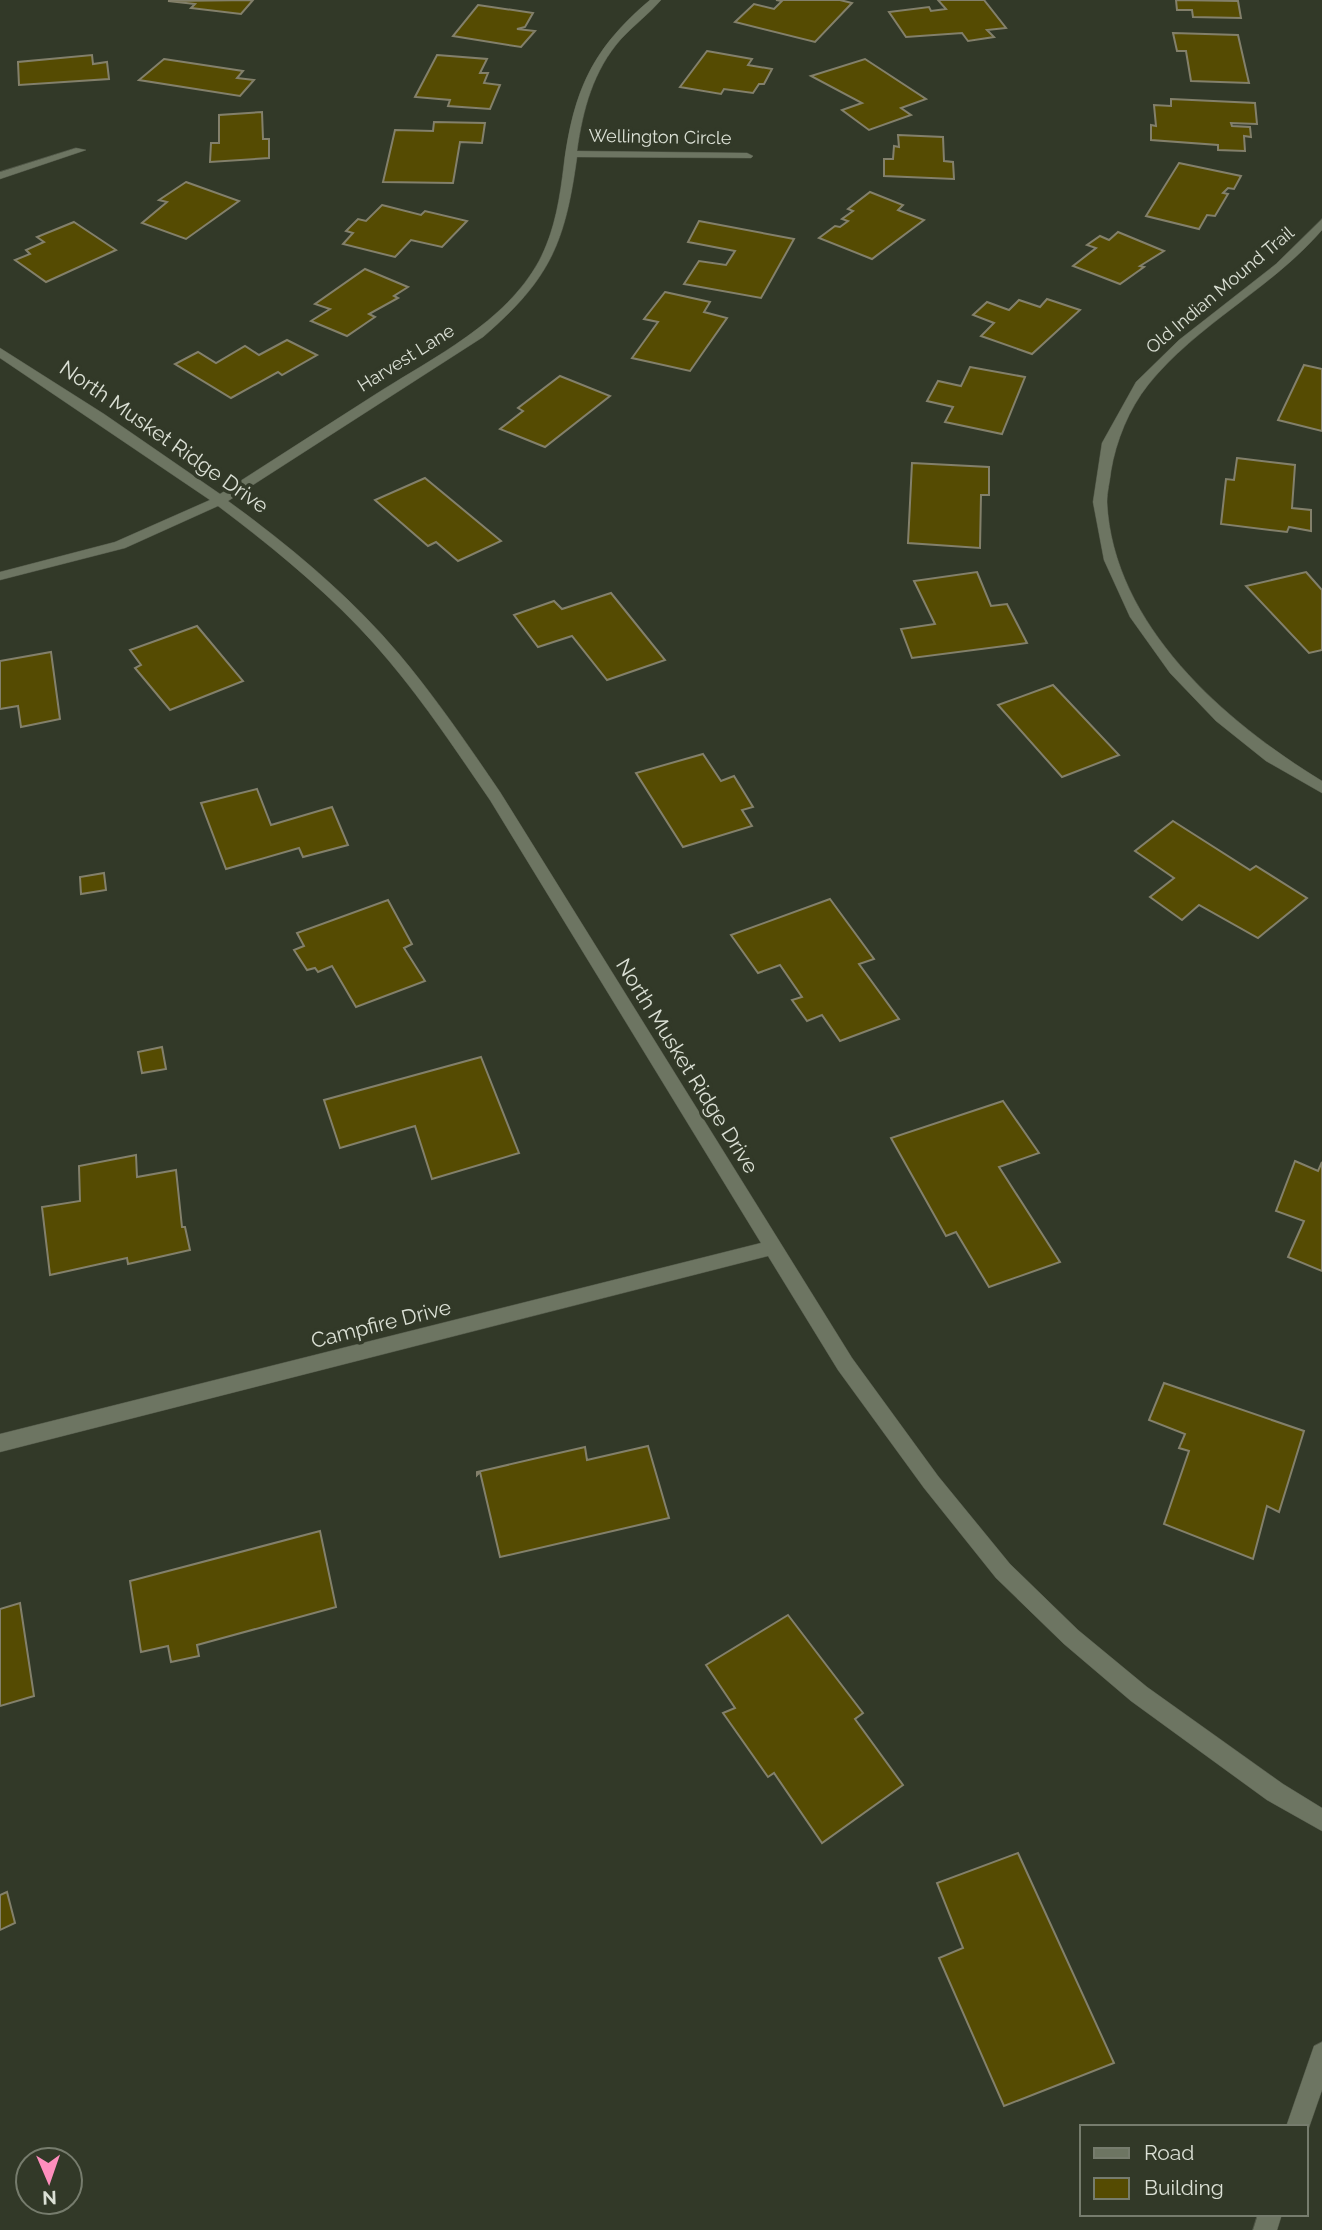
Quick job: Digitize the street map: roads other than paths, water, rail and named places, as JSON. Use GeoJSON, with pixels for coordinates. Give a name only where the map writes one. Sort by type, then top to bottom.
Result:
{"type":"FeatureCollection","features":[{"type":"Feature","properties":{"kind":"street","name":"Harvest Lane"},"geometry":{"type":"LineString","coordinates":[[0,576],[120,545],[220,500],[452,354],[516,302],[536,276],[557,234],[578,114],[588,80],[617,36],[656,0]]}},
{"type":"Feature","properties":{"kind":"street"},"geometry":{"type":"LineString","coordinates":[[0,176],[80,150]]}},
{"type":"Feature","properties":{"kind":"street","name":"Wellington Circle"},"geometry":{"type":"LineString","coordinates":[[572,154],[747,156]]}},
{"type":"Feature","properties":{"kind":"street","name":"Old Indian Mound Trail"},"geometry":{"type":"LineString","coordinates":[[1322,223],[1278,269],[1165,359],[1140,387],[1114,430],[1101,475],[1103,531],[1118,583],[1163,657],[1234,728],[1322,788]]}},
{"type":"Feature","properties":{"kind":"street","name":"North Musket Ridge Drive"},"geometry":{"type":"LineString","coordinates":[[0,352],[178,468],[277,543],[378,639],[440,717],[495,796],[772,1247],[853,1374],[931,1482],[1003,1570],[1071,1637],[1139,1694],[1275,1792],[1322,1820]]}},
{"type":"Feature","properties":{"kind":"street","name":"Campfire Drive"},"geometry":{"type":"LineString","coordinates":[[0,1443],[722,1262],[772,1247]]}},
{"type":"Feature","properties":{"kind":"street"},"geometry":{"type":"LineString","coordinates":[[1299,2125],[1322,2054]]}}]}
